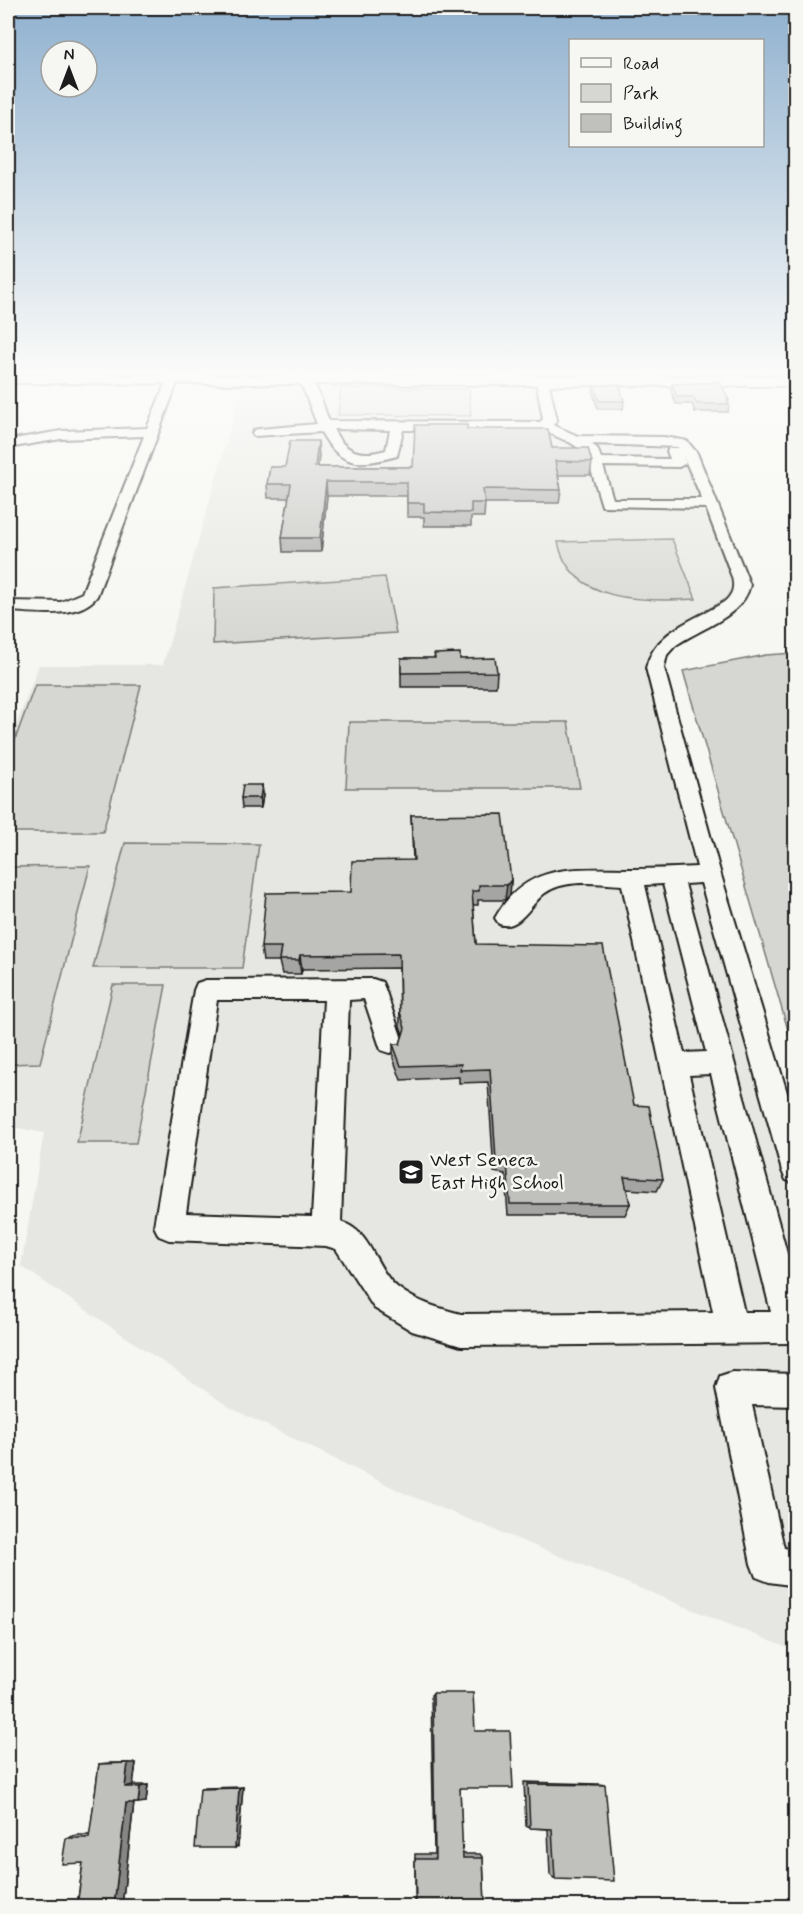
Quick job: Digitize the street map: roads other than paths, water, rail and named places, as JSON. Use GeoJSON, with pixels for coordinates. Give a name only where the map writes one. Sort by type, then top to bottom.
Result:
{"type":"FeatureCollection","features":[{"type":"Feature","properties":{"kind":"street"},"geometry":{"type":"LineString","coordinates":[[8,606],[64,606],[84,600],[89,596],[139,464]]}},
{"type":"Feature","properties":{"kind":"street"},"geometry":{"type":"LineString","coordinates":[[602,464],[689,477]]}},
{"type":"Feature","properties":{"kind":"street"},"geometry":{"type":"LineString","coordinates":[[602,464],[689,477]]}},
{"type":"Feature","properties":{"kind":"street"},"geometry":{"type":"LineString","coordinates":[[686,464],[689,477],[742,587],[740,596],[731,605],[670,640],[659,650],[655,659],[655,669],[710,875],[795,1171]]}},
{"type":"Feature","properties":{"kind":"street"},"geometry":{"type":"LineString","coordinates":[[507,918],[529,893],[548,881],[562,878],[710,875]]}},
{"type":"Feature","properties":{"kind":"street"},"geometry":{"type":"LineString","coordinates":[[390,1042],[373,989],[207,990],[169,1226],[326,1232],[345,1237],[385,1297],[423,1320],[461,1330],[793,1327],[672,876]]}},
{"type":"Feature","properties":{"kind":"street"},"geometry":{"type":"LineString","coordinates":[[632,877],[732,1327]]}},
{"type":"Feature","properties":{"kind":"street"},"geometry":{"type":"LineString","coordinates":[[326,1232],[338,990]]}},
{"type":"Feature","properties":{"kind":"street"},"geometry":{"type":"LineString","coordinates":[[673,1064],[722,1063]]}},
{"type":"Feature","properties":{"kind":"street"},"geometry":{"type":"LineString","coordinates":[[794,1394],[732,1388],[769,1564],[795,1568]]}},
{"type":"Feature","properties":{"kind":"place","name":"West Seneca East High School"},"geometry":{"type":"Point","coordinates":[411,1172]}}]}
